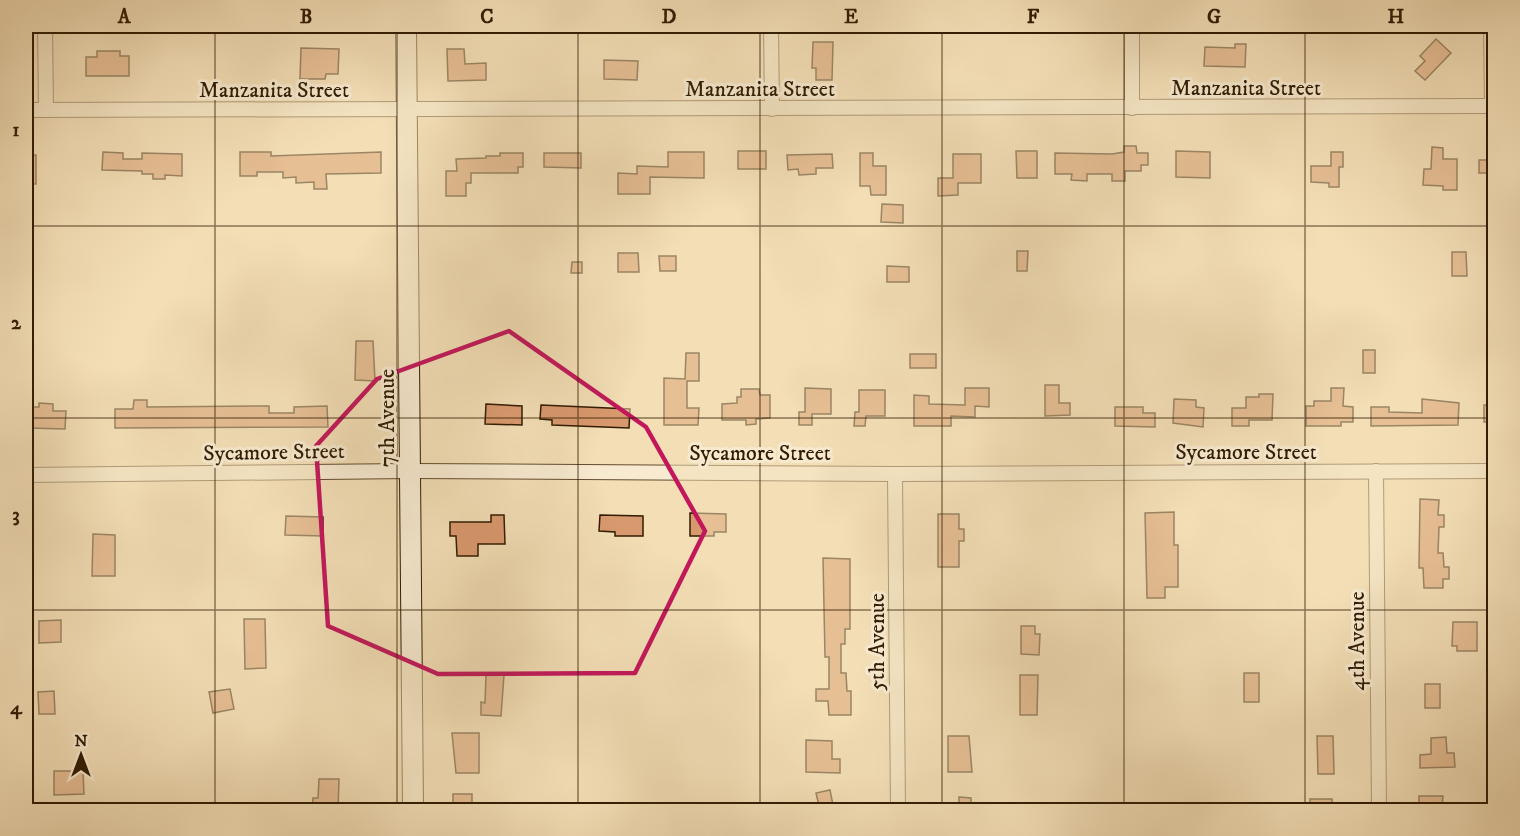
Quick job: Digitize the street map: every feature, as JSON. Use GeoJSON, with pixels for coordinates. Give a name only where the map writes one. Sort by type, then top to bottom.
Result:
{"type":"FeatureCollection","features":[{"type":"Feature","properties":{"kind":"street"},"geometry":{"type":"LineString","coordinates":[[45,26],[46,110]]}},
{"type":"Feature","properties":{"kind":"street","name":"7th Avenue"},"geometry":{"type":"LineString","coordinates":[[406,26],[413,810]]}},
{"type":"Feature","properties":{"kind":"street"},"geometry":{"type":"LineString","coordinates":[[771,26],[772,109]]}},
{"type":"Feature","properties":{"kind":"street"},"geometry":{"type":"LineString","coordinates":[[1132,26],[1132,108]]}},
{"type":"Feature","properties":{"kind":"street"},"geometry":{"type":"LineString","coordinates":[[1491,26],[1493,106]]}},
{"type":"Feature","properties":{"kind":"street","name":"Manzanita Street"},"geometry":{"type":"LineString","coordinates":[[26,110],[1493,106]]}},
{"type":"Feature","properties":{"kind":"street","name":"Sycamore Street"},"geometry":{"type":"LineString","coordinates":[[26,475],[410,471],[896,474],[1494,471]]}},
{"type":"Feature","properties":{"kind":"street","name":"4th Avenue"},"geometry":{"type":"LineString","coordinates":[[1376,471],[1378,810]]}},
{"type":"Feature","properties":{"kind":"street","name":"5th Avenue"},"geometry":{"type":"LineString","coordinates":[[896,474],[898,810]]}},
{"type":"Feature","properties":{"kind":"highlighted area"},"geometry":{"type":"Polygon","coordinates":[[[509,331],[646,427],[705,531],[635,673],[438,674],[328,626],[316,446],[377,379],[509,331]]]}},
{"type":"Feature","properties":{"kind":"building"},"geometry":{"type":"Polygon","coordinates":[[[1436,39],[1451,53],[1425,80],[1415,71],[1425,61],[1420,56],[1436,39]]]}},
{"type":"Feature","properties":{"kind":"building"},"geometry":{"type":"Polygon","coordinates":[[[813,42],[833,42],[832,80],[816,80],[816,68],[812,68],[813,42]]]}},
{"type":"Feature","properties":{"kind":"building"},"geometry":{"type":"Polygon","coordinates":[[[1235,44],[1246,44],[1245,67],[1204,66],[1205,47],[1235,48],[1235,44]]]}},
{"type":"Feature","properties":{"kind":"building"},"geometry":{"type":"Polygon","coordinates":[[[301,48],[339,49],[338,74],[326,74],[325,79],[300,79],[301,48]]]}},
{"type":"Feature","properties":{"kind":"building"},"geometry":{"type":"Polygon","coordinates":[[[447,49],[464,49],[465,64],[486,63],[486,80],[448,81],[447,49]]]}},
{"type":"Feature","properties":{"kind":"building"},"geometry":{"type":"Polygon","coordinates":[[[97,51],[120,51],[120,56],[129,56],[129,76],[86,76],[86,57],[97,57],[97,51]]]}},
{"type":"Feature","properties":{"kind":"building"},"geometry":{"type":"Polygon","coordinates":[[[604,60],[638,61],[637,80],[604,79],[604,60]]]}},
{"type":"Feature","properties":{"kind":"building"},"geometry":{"type":"Polygon","coordinates":[[[1124,146],[1136,146],[1137,153],[1148,153],[1148,165],[1141,165],[1141,171],[1125,171],[1125,181],[1112,181],[1112,174],[1087,174],[1087,181],[1071,180],[1072,174],[1055,174],[1055,153],[1112,154],[1124,152],[1124,146]]]}},
{"type":"Feature","properties":{"kind":"building"},"geometry":{"type":"Polygon","coordinates":[[[1432,147],[1443,148],[1443,159],[1457,159],[1457,190],[1443,190],[1443,186],[1423,185],[1424,169],[1431,169],[1432,147]]]}},
{"type":"Feature","properties":{"kind":"building"},"geometry":{"type":"Polygon","coordinates":[[[738,151],[766,151],[766,169],[738,169],[738,151]]]}},
{"type":"Feature","properties":{"kind":"building"},"geometry":{"type":"Polygon","coordinates":[[[1016,151],[1037,151],[1037,178],[1017,178],[1016,151]]]}},
{"type":"Feature","properties":{"kind":"building"},"geometry":{"type":"Polygon","coordinates":[[[1176,151],[1210,152],[1210,178],[1176,177],[1176,151]]]}},
{"type":"Feature","properties":{"kind":"building"},"geometry":{"type":"Polygon","coordinates":[[[103,152],[123,153],[123,159],[142,159],[142,153],[182,154],[182,176],[165,175],[165,179],[153,179],[153,174],[142,174],[142,171],[102,170],[103,152]]]}},
{"type":"Feature","properties":{"kind":"building"},"geometry":{"type":"Polygon","coordinates":[[[240,152],[271,152],[271,156],[381,152],[381,173],[326,174],[327,189],[314,189],[314,182],[296,183],[296,177],[283,178],[283,172],[257,172],[257,176],[240,176],[240,152]]]}},
{"type":"Feature","properties":{"kind":"building"},"geometry":{"type":"Polygon","coordinates":[[[668,152],[704,152],[704,178],[650,177],[650,194],[618,194],[618,173],[637,174],[637,166],[668,167],[668,152]]]}},
{"type":"Feature","properties":{"kind":"building"},"geometry":{"type":"Polygon","coordinates":[[[1331,152],[1343,152],[1343,167],[1339,167],[1339,187],[1329,187],[1329,183],[1311,182],[1311,166],[1331,166],[1331,152]]]}},
{"type":"Feature","properties":{"kind":"building"},"geometry":{"type":"Polygon","coordinates":[[[500,153],[523,153],[523,167],[518,167],[518,173],[471,173],[471,183],[466,183],[466,196],[446,196],[446,171],[457,171],[456,159],[486,158],[486,156],[500,156],[500,153]]]}},
{"type":"Feature","properties":{"kind":"building"},"geometry":{"type":"Polygon","coordinates":[[[544,153],[581,153],[581,168],[544,167],[544,153]]]}},
{"type":"Feature","properties":{"kind":"building"},"geometry":{"type":"Polygon","coordinates":[[[860,153],[873,153],[873,166],[886,166],[886,195],[871,195],[870,186],[860,186],[860,153]]]}},
{"type":"Feature","properties":{"kind":"building"},"geometry":{"type":"Polygon","coordinates":[[[832,154],[833,168],[816,168],[816,174],[799,175],[798,169],[788,170],[787,155],[832,154]]]}},
{"type":"Feature","properties":{"kind":"building"},"geometry":{"type":"Polygon","coordinates":[[[953,154],[981,154],[981,183],[958,183],[958,195],[938,196],[938,178],[953,178],[953,154]]]}},
{"type":"Feature","properties":{"kind":"building"},"geometry":{"type":"Polygon","coordinates":[[[26,155],[36,155],[36,184],[26,184],[26,155]]]}},
{"type":"Feature","properties":{"kind":"building"},"geometry":{"type":"Polygon","coordinates":[[[1479,160],[1494,160],[1494,173],[1479,173],[1479,160]]]}},
{"type":"Feature","properties":{"kind":"building"},"geometry":{"type":"Polygon","coordinates":[[[882,204],[903,205],[903,223],[881,222],[882,204]]]}},
{"type":"Feature","properties":{"kind":"building"},"geometry":{"type":"Polygon","coordinates":[[[1017,251],[1028,251],[1027,271],[1017,271],[1017,251]]]}},
{"type":"Feature","properties":{"kind":"building"},"geometry":{"type":"Polygon","coordinates":[[[1452,252],[1466,252],[1467,276],[1452,276],[1452,252]]]}},
{"type":"Feature","properties":{"kind":"building"},"geometry":{"type":"Polygon","coordinates":[[[618,253],[638,253],[639,272],[618,272],[618,253]]]}},
{"type":"Feature","properties":{"kind":"building"},"geometry":{"type":"Polygon","coordinates":[[[659,256],[676,256],[676,271],[660,271],[659,256]]]}},
{"type":"Feature","properties":{"kind":"building"},"geometry":{"type":"Polygon","coordinates":[[[572,262],[582,262],[582,273],[571,273],[572,262]]]}},
{"type":"Feature","properties":{"kind":"building"},"geometry":{"type":"Polygon","coordinates":[[[887,266],[909,267],[909,282],[887,282],[887,266]]]}},
{"type":"Feature","properties":{"kind":"building"},"geometry":{"type":"Polygon","coordinates":[[[356,341],[373,341],[375,381],[355,380],[356,341]]]}},
{"type":"Feature","properties":{"kind":"building"},"geometry":{"type":"Polygon","coordinates":[[[1363,350],[1375,350],[1375,373],[1363,373],[1363,350]]]}},
{"type":"Feature","properties":{"kind":"building"},"geometry":{"type":"Polygon","coordinates":[[[686,353],[699,353],[699,381],[687,381],[687,408],[699,408],[698,425],[664,425],[664,378],[685,379],[686,353]]]}},
{"type":"Feature","properties":{"kind":"building"},"geometry":{"type":"Polygon","coordinates":[[[910,354],[936,354],[936,368],[910,368],[910,354]]]}},
{"type":"Feature","properties":{"kind":"building"},"geometry":{"type":"Polygon","coordinates":[[[1045,385],[1059,385],[1059,403],[1070,403],[1070,415],[1045,416],[1045,385]]]}},
{"type":"Feature","properties":{"kind":"building"},"geometry":{"type":"Polygon","coordinates":[[[805,388],[831,389],[831,414],[812,414],[812,425],[799,425],[799,412],[805,412],[805,388]]]}},
{"type":"Feature","properties":{"kind":"building"},"geometry":{"type":"Polygon","coordinates":[[[965,388],[989,388],[989,407],[975,406],[975,417],[951,416],[951,426],[914,426],[914,395],[929,396],[929,404],[965,405],[965,388]]]}},
{"type":"Feature","properties":{"kind":"building"},"geometry":{"type":"Polygon","coordinates":[[[1331,388],[1344,388],[1343,406],[1353,407],[1353,422],[1341,422],[1341,426],[1306,426],[1306,406],[1314,406],[1314,401],[1331,401],[1331,388]]]}},
{"type":"Feature","properties":{"kind":"building"},"geometry":{"type":"Polygon","coordinates":[[[741,389],[759,389],[760,395],[770,395],[770,418],[756,419],[756,424],[746,425],[746,420],[722,420],[722,404],[737,403],[737,397],[741,397],[741,389]]]}},
{"type":"Feature","properties":{"kind":"building"},"geometry":{"type":"Polygon","coordinates":[[[859,390],[885,390],[885,416],[866,416],[865,426],[854,426],[855,412],[859,412],[859,390]]]}},
{"type":"Feature","properties":{"kind":"building"},"geometry":{"type":"Polygon","coordinates":[[[1259,394],[1273,394],[1272,420],[1249,420],[1249,426],[1232,426],[1232,408],[1246,408],[1246,397],[1259,397],[1259,394]]]}},
{"type":"Feature","properties":{"kind":"building"},"geometry":{"type":"Polygon","coordinates":[[[1174,399],[1196,400],[1196,407],[1204,408],[1203,427],[1173,423],[1174,399]]]}},
{"type":"Feature","properties":{"kind":"building"},"geometry":{"type":"Polygon","coordinates":[[[1422,399],[1459,403],[1458,425],[1371,426],[1371,407],[1389,407],[1389,412],[1422,413],[1422,399]]]}},
{"type":"Feature","properties":{"kind":"building"},"geometry":{"type":"Polygon","coordinates":[[[134,400],[147,400],[147,407],[269,406],[269,413],[294,413],[294,407],[327,406],[328,427],[115,428],[115,409],[133,409],[134,400]]]}},
{"type":"Feature","properties":{"kind":"building"},"geometry":{"type":"Polygon","coordinates":[[[39,403],[53,404],[53,411],[66,411],[65,429],[28,428],[29,407],[39,407],[39,403]]]}},
{"type":"Feature","properties":{"kind":"building"},"geometry":{"type":"Polygon","coordinates":[[[486,404],[522,406],[522,425],[485,424],[486,404]]]}},
{"type":"Feature","properties":{"kind":"building"},"geometry":{"type":"Polygon","coordinates":[[[541,405],[630,409],[629,428],[552,425],[552,420],[540,419],[541,405]]]}},
{"type":"Feature","properties":{"kind":"building"},"geometry":{"type":"Polygon","coordinates":[[[1484,405],[1494,405],[1494,422],[1484,422],[1484,405]]]}},
{"type":"Feature","properties":{"kind":"building"},"geometry":{"type":"Polygon","coordinates":[[[1115,407],[1143,407],[1143,413],[1155,413],[1155,427],[1115,426],[1115,407]]]}},
{"type":"Feature","properties":{"kind":"building"},"geometry":{"type":"Polygon","coordinates":[[[1420,499],[1439,500],[1438,515],[1444,515],[1444,527],[1439,527],[1438,553],[1443,553],[1444,567],[1449,567],[1449,579],[1443,579],[1443,588],[1424,588],[1423,568],[1419,568],[1420,499]]]}},
{"type":"Feature","properties":{"kind":"building"},"geometry":{"type":"Polygon","coordinates":[[[1174,512],[1174,545],[1178,545],[1178,587],[1165,587],[1165,598],[1147,598],[1145,513],[1174,512]]]}},
{"type":"Feature","properties":{"kind":"building"},"geometry":{"type":"Polygon","coordinates":[[[690,513],[726,514],[726,532],[714,532],[714,536],[690,536],[690,513]]]}},
{"type":"Feature","properties":{"kind":"building"},"geometry":{"type":"Polygon","coordinates":[[[938,514],[959,514],[959,529],[964,529],[964,541],[959,541],[959,567],[938,567],[938,514]]]}},
{"type":"Feature","properties":{"kind":"building"},"geometry":{"type":"Polygon","coordinates":[[[491,515],[504,515],[505,544],[478,544],[478,556],[457,556],[456,536],[450,536],[450,522],[491,522],[491,515]]]}},
{"type":"Feature","properties":{"kind":"building"},"geometry":{"type":"Polygon","coordinates":[[[600,515],[643,516],[643,536],[615,536],[615,532],[599,531],[600,515]]]}},
{"type":"Feature","properties":{"kind":"building"},"geometry":{"type":"Polygon","coordinates":[[[286,516],[323,517],[323,536],[285,535],[286,516]]]}},
{"type":"Feature","properties":{"kind":"building"},"geometry":{"type":"Polygon","coordinates":[[[93,534],[115,535],[115,576],[92,576],[93,534]]]}},
{"type":"Feature","properties":{"kind":"building"},"geometry":{"type":"Polygon","coordinates":[[[823,558],[850,559],[850,629],[845,629],[845,644],[841,644],[841,673],[846,673],[847,691],[851,691],[851,715],[829,715],[828,701],[816,701],[816,689],[829,689],[829,657],[825,657],[823,558]]]}},
{"type":"Feature","properties":{"kind":"building"},"geometry":{"type":"Polygon","coordinates":[[[244,619],[265,619],[266,668],[245,669],[244,619]]]}},
{"type":"Feature","properties":{"kind":"building"},"geometry":{"type":"Polygon","coordinates":[[[61,620],[61,642],[39,643],[39,621],[61,620]]]}},
{"type":"Feature","properties":{"kind":"building"},"geometry":{"type":"Polygon","coordinates":[[[1453,622],[1477,622],[1477,651],[1457,651],[1457,646],[1452,646],[1453,622]]]}},
{"type":"Feature","properties":{"kind":"building"},"geometry":{"type":"Polygon","coordinates":[[[1021,626],[1035,626],[1035,634],[1040,634],[1039,655],[1021,654],[1021,626]]]}},
{"type":"Feature","properties":{"kind":"building"},"geometry":{"type":"Polygon","coordinates":[[[1244,673],[1259,673],[1259,702],[1244,702],[1244,673]]]}},
{"type":"Feature","properties":{"kind":"building"},"geometry":{"type":"Polygon","coordinates":[[[486,675],[504,675],[501,716],[481,715],[481,702],[485,703],[486,675]]]}},
{"type":"Feature","properties":{"kind":"building"},"geometry":{"type":"Polygon","coordinates":[[[1020,675],[1038,675],[1037,715],[1020,715],[1020,675]]]}},
{"type":"Feature","properties":{"kind":"building"},"geometry":{"type":"Polygon","coordinates":[[[1425,684],[1440,684],[1440,708],[1425,708],[1425,684]]]}},
{"type":"Feature","properties":{"kind":"building"},"geometry":{"type":"Polygon","coordinates":[[[230,689],[234,709],[213,713],[209,692],[230,689]]]}},
{"type":"Feature","properties":{"kind":"building"},"geometry":{"type":"Polygon","coordinates":[[[54,691],[55,714],[39,714],[38,692],[54,691]]]}},
{"type":"Feature","properties":{"kind":"building"},"geometry":{"type":"Polygon","coordinates":[[[452,733],[479,733],[479,773],[456,773],[452,733]]]}},
{"type":"Feature","properties":{"kind":"building"},"geometry":{"type":"Polygon","coordinates":[[[948,736],[969,736],[972,772],[948,772],[948,736]]]}},
{"type":"Feature","properties":{"kind":"building"},"geometry":{"type":"Polygon","coordinates":[[[1317,736],[1333,736],[1334,774],[1318,774],[1317,736]]]}},
{"type":"Feature","properties":{"kind":"building"},"geometry":{"type":"Polygon","coordinates":[[[1446,737],[1447,753],[1454,753],[1455,767],[1420,768],[1420,755],[1431,754],[1431,738],[1446,737]]]}},
{"type":"Feature","properties":{"kind":"building"},"geometry":{"type":"Polygon","coordinates":[[[806,740],[832,741],[832,759],[840,759],[840,773],[806,772],[806,740]]]}},
{"type":"Feature","properties":{"kind":"building"},"geometry":{"type":"Polygon","coordinates":[[[54,771],[83,771],[84,794],[54,795],[54,771]]]}},
{"type":"Feature","properties":{"kind":"building"},"geometry":{"type":"Polygon","coordinates":[[[319,779],[339,779],[338,810],[312,810],[313,798],[318,798],[319,779]]]}},
{"type":"Feature","properties":{"kind":"building"},"geometry":{"type":"Polygon","coordinates":[[[830,790],[834,810],[820,810],[816,793],[830,790]]]}},
{"type":"Feature","properties":{"kind":"building"},"geometry":{"type":"Polygon","coordinates":[[[453,794],[472,794],[472,810],[453,810],[453,794]]]}},
{"type":"Feature","properties":{"kind":"building"},"geometry":{"type":"Polygon","coordinates":[[[1419,796],[1443,796],[1442,806],[1435,806],[1435,810],[1419,810],[1419,796]]]}},
{"type":"Feature","properties":{"kind":"building"},"geometry":{"type":"Polygon","coordinates":[[[959,797],[971,798],[971,810],[959,810],[959,797]]]}},
{"type":"Feature","properties":{"kind":"building"},"geometry":{"type":"Polygon","coordinates":[[[1310,799],[1332,799],[1332,810],[1310,810],[1310,799]]]}}]}
